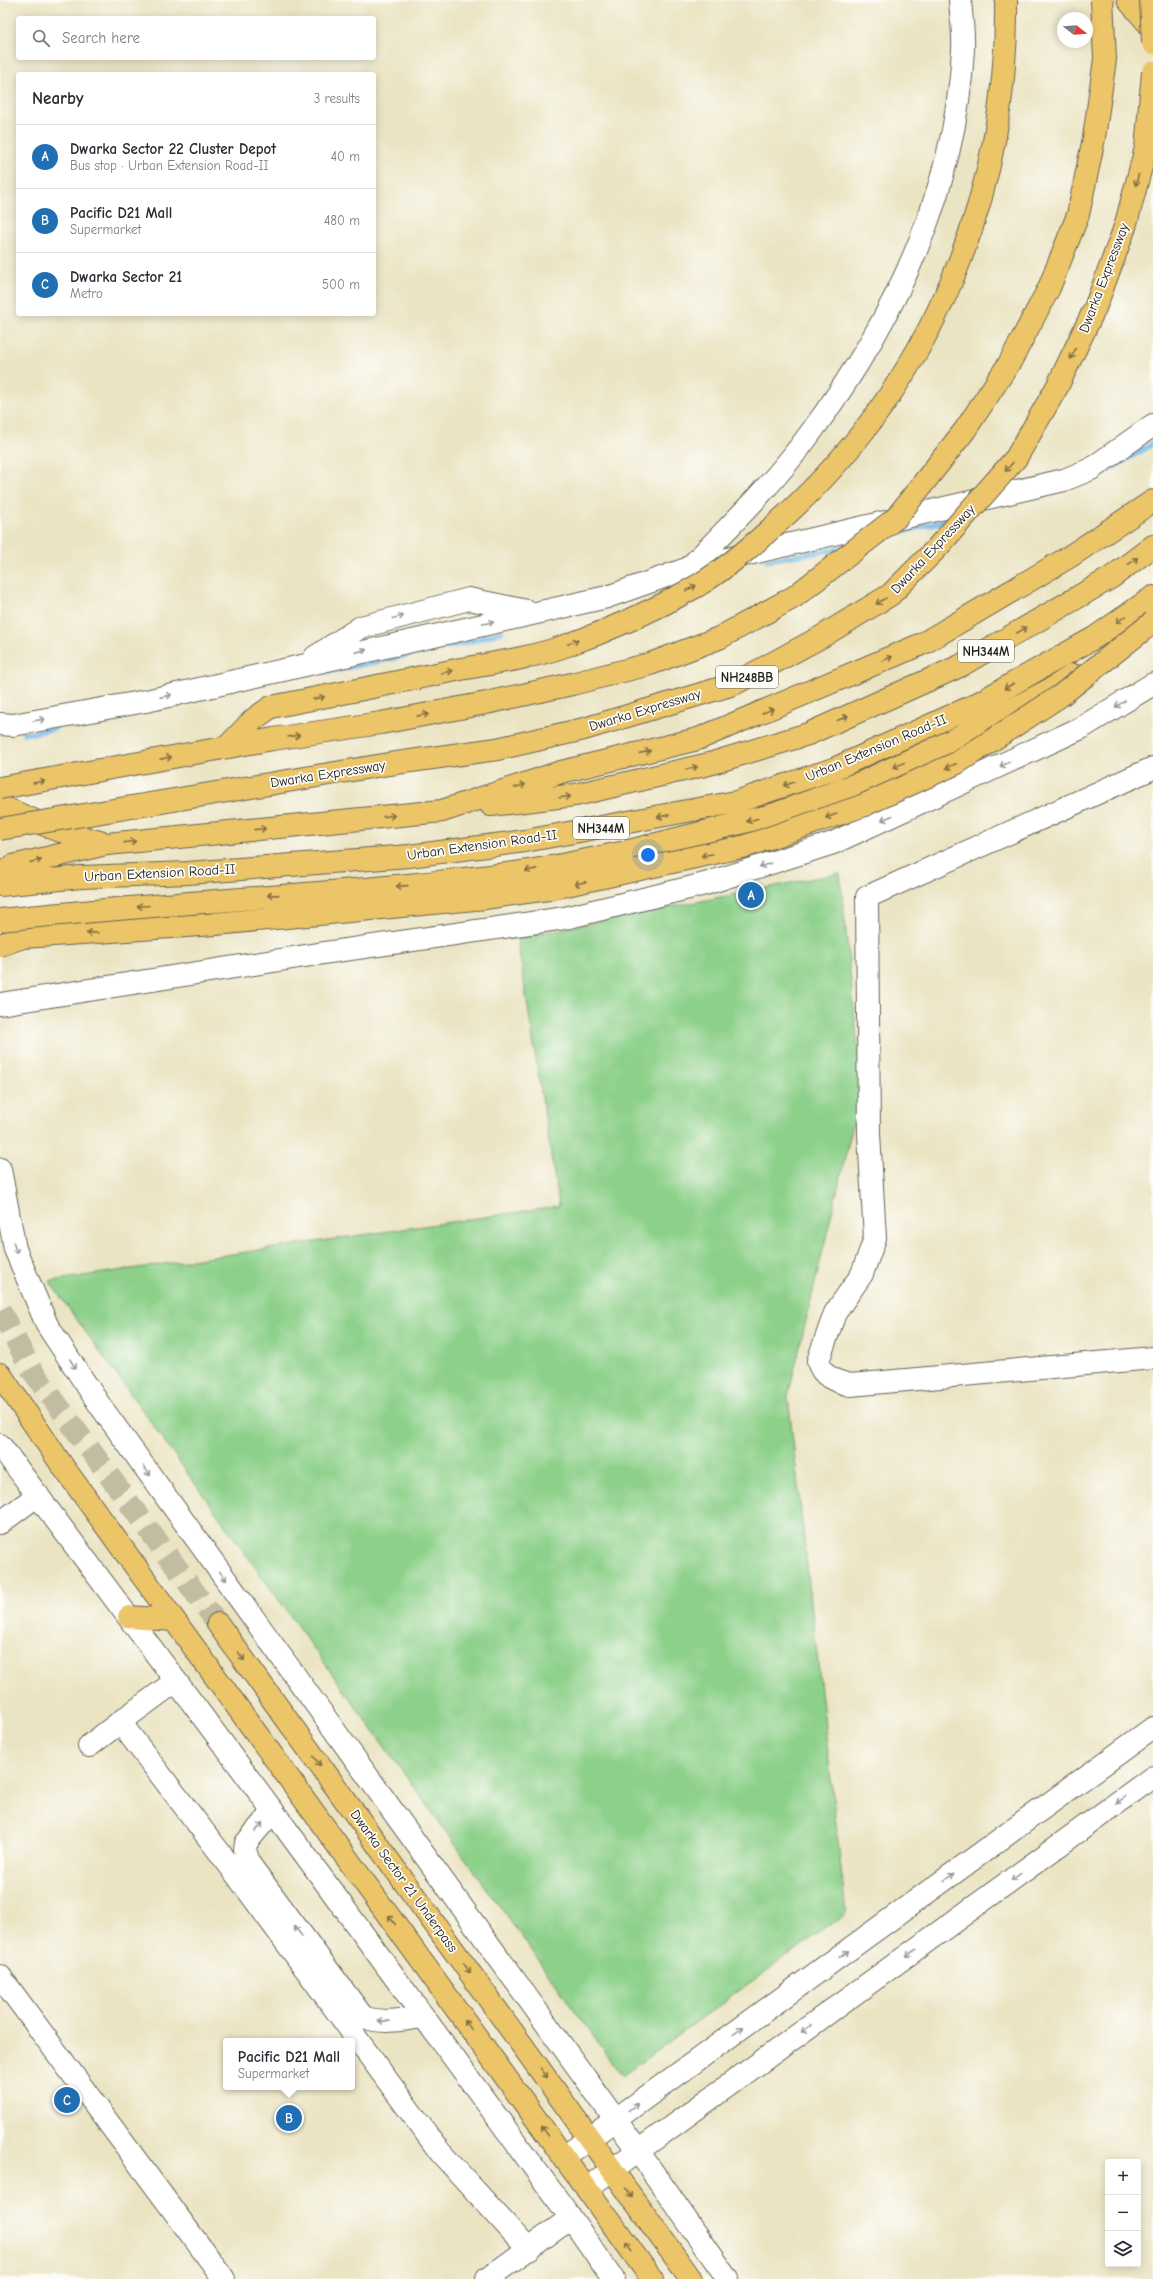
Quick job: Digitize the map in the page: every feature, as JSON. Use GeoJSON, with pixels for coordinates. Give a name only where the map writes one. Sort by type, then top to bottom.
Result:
{"type":"FeatureCollection","features":[{"type":"Feature","properties":{"kind":"main road"},"geometry":{"type":"LineString","coordinates":[[227,747],[254,719],[271,707],[559,648],[635,617],[704,581],[753,546],[809,494],[855,442],[897,384],[944,302],[977,214],[997,130],[1006,48],[1006,0]]}},
{"type":"Feature","properties":{"kind":"main road"},"geometry":{"type":"LineString","coordinates":[[0,788],[227,747],[380,723],[486,703],[650,664],[719,638],[794,597],[896,518],[965,430],[1010,362],[1049,288],[1078,215],[1094,138],[1105,59],[1102,0]]}},
{"type":"Feature","properties":{"kind":"main road"},"geometry":{"type":"LineString","coordinates":[[1128,0],[1153,29]]}},
{"type":"Feature","properties":{"kind":"main road"},"geometry":{"type":"LineString","coordinates":[[1151,0],[1153,43]]}},
{"type":"Feature","properties":{"kind":"main road","name":"Dwarka Expressway"},"geometry":{"type":"LineString","coordinates":[[0,829],[352,770],[497,749],[584,728],[734,684],[821,637],[890,595],[936,549],[1016,458],[1057,387],[1095,308],[1125,227],[1146,148],[1153,72]]}},
{"type":"Feature","properties":{"kind":"main road"},"geometry":{"type":"LineString","coordinates":[[0,878],[14,866],[107,844],[442,811],[561,772],[698,739],[924,643],[1069,557],[1153,502]]}},
{"type":"Feature","properties":{"kind":"main road","name":"NH344M"},"geometry":{"type":"LineString","coordinates":[[442,811],[575,795],[709,764],[808,734],[960,666],[1112,577],[1153,546]]}},
{"type":"Feature","properties":{"kind":"main road","name":"Urban Extension Road-II"},"geometry":{"type":"LineString","coordinates":[[0,878],[188,873],[409,856],[525,841],[736,802],[836,768],[976,705],[1094,638],[1153,597]]}},
{"type":"Feature","properties":{"kind":"main road"},"geometry":{"type":"LineString","coordinates":[[23,937],[4,924],[0,918],[412,885],[524,872],[624,852],[772,815],[865,781],[947,743],[1053,688],[1153,623]]}},
{"type":"Feature","properties":{"kind":"main road"},"geometry":{"type":"LineString","coordinates":[[0,945],[23,937],[215,924],[485,898],[555,888],[746,846],[862,806],[958,763],[1060,696],[1153,623]]}},
{"type":"Feature","properties":{"kind":"main road"},"geometry":{"type":"LineString","coordinates":[[0,806],[57,830],[107,844]]}},
{"type":"Feature","properties":{"kind":"main road"},"geometry":{"type":"LineString","coordinates":[[0,1374],[64,1468],[652,2279]]}},
{"type":"Feature","properties":{"kind":"main road"},"geometry":{"type":"LineString","coordinates":[[129,1617],[174,1620]]}},
{"type":"Feature","properties":{"kind":"main road","name":"Dwarka Sector 21 Underpass"},"geometry":{"type":"LineString","coordinates":[[218,1624],[692,2279]]}},
{"type":"Feature","properties":{"kind":"street"},"geometry":{"type":"LineString","coordinates":[[688,568],[743,512],[809,436],[859,363],[904,281],[936,202],[956,123],[963,48],[960,0]]}},
{"type":"Feature","properties":{"kind":"street"},"geometry":{"type":"LineString","coordinates":[[0,724],[13,725],[146,701],[607,597],[688,568],[1064,480],[1091,469],[1153,425]]}},
{"type":"Feature","properties":{"kind":"street"},"geometry":{"type":"LineString","coordinates":[[0,1004],[324,953],[565,918],[705,884],[833,843],[1081,728],[1153,684]]}},
{"type":"Feature","properties":{"kind":"street"},"geometry":{"type":"LineString","coordinates":[[1153,768],[867,897],[869,1134],[875,1238],[862,1274],[835,1313],[818,1361],[823,1373],[828,1377],[850,1385],[1153,1358]]}},
{"type":"Feature","properties":{"kind":"street"},"geometry":{"type":"LineString","coordinates":[[0,1169],[15,1249],[47,1325],[99,1404],[614,2121],[638,2151],[728,2279]]}},
{"type":"Feature","properties":{"kind":"street"},"geometry":{"type":"LineString","coordinates":[[0,1445],[273,1811],[571,2218],[613,2279]]}},
{"type":"Feature","properties":{"kind":"street"},"geometry":{"type":"LineString","coordinates":[[0,1523],[38,1494]]}},
{"type":"Feature","properties":{"kind":"street"},"geometry":{"type":"LineString","coordinates":[[89,1746],[176,1681]]}},
{"type":"Feature","properties":{"kind":"street"},"geometry":{"type":"LineString","coordinates":[[120,1722],[230,1866],[440,2152],[529,2250]]}},
{"type":"Feature","properties":{"kind":"street"},"geometry":{"type":"LineString","coordinates":[[564,2157],[1153,1728]]}},
{"type":"Feature","properties":{"kind":"street"},"geometry":{"type":"LineString","coordinates":[[586,2188],[1153,1777]]}},
{"type":"Feature","properties":{"kind":"street"},"geometry":{"type":"LineString","coordinates":[[273,1811],[246,1843],[245,1850],[250,1865],[271,1895],[363,2017],[374,2021],[390,2022],[423,2017]]}},
{"type":"Feature","properties":{"kind":"street"},"geometry":{"type":"LineString","coordinates":[[0,1976],[224,2279]]}},
{"type":"Feature","properties":{"kind":"street"},"geometry":{"type":"LineString","coordinates":[[487,2279],[529,2250],[571,2218]]}},
{"type":"Feature","properties":{"kind":"green space"},"geometry":{"type":"Polygon","coordinates":[[[840,873],[862,1087],[788,1396],[846,1913],[622,2076],[49,1281],[559,1206],[517,938],[840,873]]]}},
{"type":"Feature","properties":{"kind":"waterway"},"geometry":{"type":"LineString","coordinates":[[1091,480],[1153,444]]}},
{"type":"Feature","properties":{"kind":"waterway"},"geometry":{"type":"LineString","coordinates":[[887,536],[954,518]]}},
{"type":"Feature","properties":{"kind":"waterway"},"geometry":{"type":"LineString","coordinates":[[767,560],[844,548]]}},
{"type":"Feature","properties":{"kind":"waterway"},"geometry":{"type":"LineString","coordinates":[[326,672],[465,643],[501,632]]}},
{"type":"Feature","properties":{"kind":"waterway"},"geometry":{"type":"LineString","coordinates":[[24,733],[33,733],[55,728]]}},
{"type":"Feature","properties":{"kind":"tunnel"},"geometry":{"type":"LineString","coordinates":[[0,1310],[31,1369],[218,1624]]}},
{"type":"Feature","properties":{"kind":"place","name":"Dwarka Sector 22 Cluster Depot"},"geometry":{"type":"Point","coordinates":[751,895]}},
{"type":"Feature","properties":{"kind":"place","name":"Dwarka Sector 21"},"geometry":{"type":"Point","coordinates":[67,2100]}},
{"type":"Feature","properties":{"kind":"place","name":"Pacific D21 Mall"},"geometry":{"type":"Point","coordinates":[289,2118]}}]}
